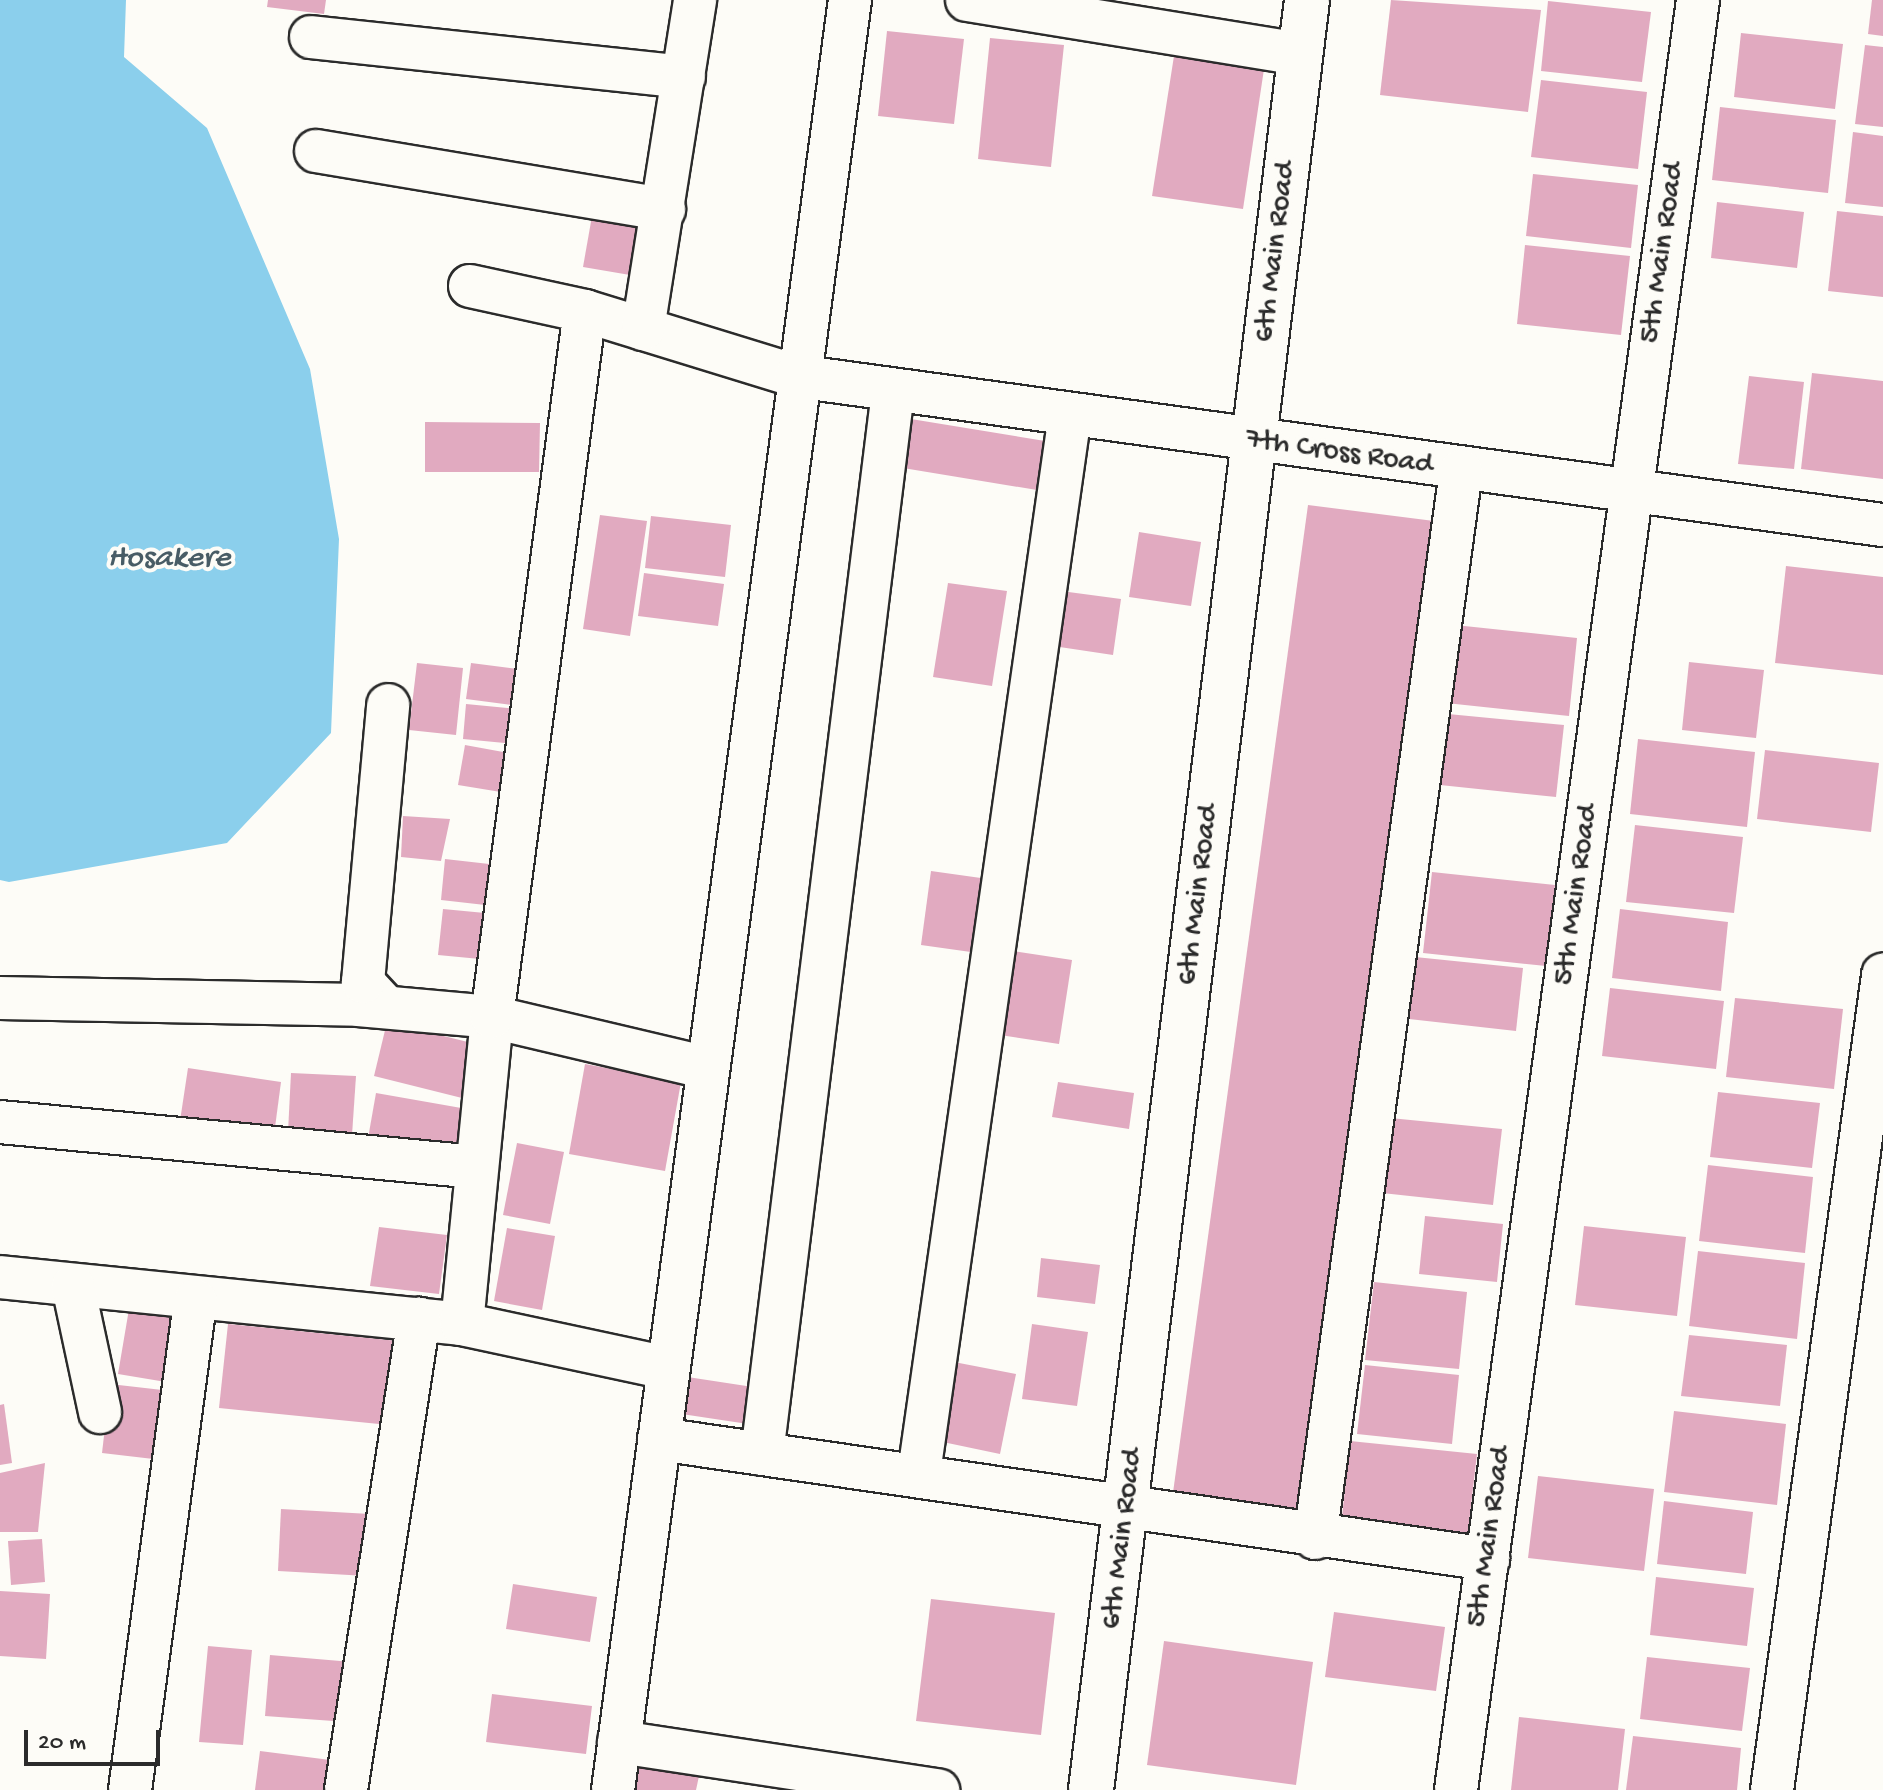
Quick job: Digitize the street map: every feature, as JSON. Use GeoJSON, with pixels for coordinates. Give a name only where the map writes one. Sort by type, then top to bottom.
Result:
{"type":"FeatureCollection","features":[{"type":"Feature","properties":{"kind":"street"},"geometry":{"type":"LineString","coordinates":[[643,329],[695,0]]}},
{"type":"Feature","properties":{"kind":"street"},"geometry":{"type":"LineString","coordinates":[[613,1790],[796,376],[850,0]]}},
{"type":"Feature","properties":{"kind":"street"},"geometry":{"type":"LineString","coordinates":[[967,0],[1092,10],[1301,54]]}},
{"type":"Feature","properties":{"kind":"street","name":"6th Main Road"},"geometry":{"type":"LineString","coordinates":[[1091,1790],[1129,1507],[1307,0]]}},
{"type":"Feature","properties":{"kind":"street","name":"5th Main Road"},"geometry":{"type":"LineString","coordinates":[[1456,1790],[1698,0]]}},
{"type":"Feature","properties":{"kind":"street"},"geometry":{"type":"LineString","coordinates":[[311,37],[684,77]]}},
{"type":"Feature","properties":{"kind":"street"},"geometry":{"type":"LineString","coordinates":[[316,151],[664,209]]}},
{"type":"Feature","properties":{"kind":"street","name":"7th Cross Road"},"geometry":{"type":"LineString","coordinates":[[470,286],[585,311],[796,376],[1253,444],[1883,525]]}},
{"type":"Feature","properties":{"kind":"street"},"geometry":{"type":"LineString","coordinates":[[462,1324],[492,1017],[585,311]]}},
{"type":"Feature","properties":{"kind":"street"},"geometry":{"type":"LineString","coordinates":[[762,1454],[893,391]]}},
{"type":"Feature","properties":{"kind":"street"},"geometry":{"type":"LineString","coordinates":[[919,1473],[1070,415]]}},
{"type":"Feature","properties":{"kind":"street"},"geometry":{"type":"LineString","coordinates":[[1315,1538],[1461,471]]}},
{"type":"Feature","properties":{"kind":"street"},"geometry":{"type":"LineString","coordinates":[[386,1007],[363,982],[388,705]]}},
{"type":"Feature","properties":{"kind":"street"},"geometry":{"type":"LineString","coordinates":[[1772,1790],[1883,975]]}},
{"type":"Feature","properties":{"kind":"street"},"geometry":{"type":"LineString","coordinates":[[0,998],[386,1007],[492,1017],[707,1068]]}},
{"type":"Feature","properties":{"kind":"street"},"geometry":{"type":"LineString","coordinates":[[0,1122],[477,1167]]}},
{"type":"Feature","properties":{"kind":"street"},"geometry":{"type":"LineString","coordinates":[[0,1277],[195,1300],[462,1324],[668,1368]]}},
{"type":"Feature","properties":{"kind":"street"},"geometry":{"type":"LineString","coordinates":[[73,1286],[100,1412]]}},
{"type":"Feature","properties":{"kind":"street"},"geometry":{"type":"LineString","coordinates":[[130,1790],[195,1300]]}},
{"type":"Feature","properties":{"kind":"street"},"geometry":{"type":"LineString","coordinates":[[346,1790],[419,1319]]}},
{"type":"Feature","properties":{"kind":"street"},"geometry":{"type":"LineString","coordinates":[[659,1439],[919,1473],[1315,1538],[1488,1559]]}},
{"type":"Feature","properties":{"kind":"street"},"geometry":{"type":"LineString","coordinates":[[619,1742],[717,1774],[938,1790]]}},
{"type":"Feature","properties":{"kind":"water","name":"Hosakere"},"geometry":{"type":"Polygon","coordinates":[[[0,0],[126,0],[124,57],[207,128],[310,369],[339,539],[331,733],[227,843],[9,882],[0,880],[0,0]]]}},
{"type":"Feature","properties":{"kind":"building"},"geometry":{"type":"Polygon","coordinates":[[[268,0],[326,0],[324,14],[267,7],[268,0]]]}},
{"type":"Feature","properties":{"kind":"building"},"geometry":{"type":"Polygon","coordinates":[[[1391,0],[1541,10],[1528,112],[1380,95],[1391,0]]]}},
{"type":"Feature","properties":{"kind":"building"},"geometry":{"type":"Polygon","coordinates":[[[1872,0],[1883,0],[1883,36],[1868,34],[1872,0]]]}},
{"type":"Feature","properties":{"kind":"building"},"geometry":{"type":"Polygon","coordinates":[[[1548,1],[1651,12],[1642,82],[1541,71],[1548,1]]]}},
{"type":"Feature","properties":{"kind":"building"},"geometry":{"type":"Polygon","coordinates":[[[887,31],[964,39],[954,124],[878,116],[887,31]]]}},
{"type":"Feature","properties":{"kind":"building"},"geometry":{"type":"Polygon","coordinates":[[[1741,33],[1843,44],[1835,109],[1734,97],[1741,33]]]}},
{"type":"Feature","properties":{"kind":"building"},"geometry":{"type":"Polygon","coordinates":[[[990,38],[1064,45],[1051,167],[978,159],[990,38]]]}},
{"type":"Feature","properties":{"kind":"building"},"geometry":{"type":"Polygon","coordinates":[[[1865,45],[1883,47],[1883,127],[1855,124],[1865,45]]]}},
{"type":"Feature","properties":{"kind":"building"},"geometry":{"type":"Polygon","coordinates":[[[1174,56],[1264,69],[1243,209],[1152,196],[1174,56]]]}},
{"type":"Feature","properties":{"kind":"building"},"geometry":{"type":"Polygon","coordinates":[[[1541,80],[1647,92],[1638,169],[1531,157],[1541,80]]]}},
{"type":"Feature","properties":{"kind":"building"},"geometry":{"type":"Polygon","coordinates":[[[1720,107],[1836,120],[1828,193],[1712,180],[1720,107]]]}},
{"type":"Feature","properties":{"kind":"building"},"geometry":{"type":"Polygon","coordinates":[[[1853,132],[1883,136],[1883,207],[1845,203],[1853,132]]]}},
{"type":"Feature","properties":{"kind":"building"},"geometry":{"type":"Polygon","coordinates":[[[1533,174],[1638,185],[1631,248],[1526,236],[1533,174]]]}},
{"type":"Feature","properties":{"kind":"building"},"geometry":{"type":"Polygon","coordinates":[[[1717,202],[1804,212],[1797,268],[1711,258],[1717,202]]]}},
{"type":"Feature","properties":{"kind":"building"},"geometry":{"type":"Polygon","coordinates":[[[1837,211],[1883,216],[1883,297],[1828,291],[1837,211]]]}},
{"type":"Feature","properties":{"kind":"building"},"geometry":{"type":"Polygon","coordinates":[[[592,216],[639,225],[630,275],[583,267],[592,216]]]}},
{"type":"Feature","properties":{"kind":"building"},"geometry":{"type":"Polygon","coordinates":[[[1525,245],[1630,256],[1621,335],[1517,324],[1525,245]]]}},
{"type":"Feature","properties":{"kind":"building"},"geometry":{"type":"Polygon","coordinates":[[[1812,373],[1883,381],[1883,479],[1801,469],[1812,373]]]}},
{"type":"Feature","properties":{"kind":"building"},"geometry":{"type":"Polygon","coordinates":[[[1749,376],[1804,382],[1794,469],[1738,464],[1749,376]]]}},
{"type":"Feature","properties":{"kind":"building"},"geometry":{"type":"Polygon","coordinates":[[[911,419],[1045,441],[1037,490],[903,468],[911,419]]]}},
{"type":"Feature","properties":{"kind":"building"},"geometry":{"type":"Polygon","coordinates":[[[425,422],[540,423],[539,472],[425,472],[425,422]]]}},
{"type":"Feature","properties":{"kind":"building"},"geometry":{"type":"Polygon","coordinates":[[[1308,505],[1434,521],[1299,1516],[1172,1500],[1308,505]]]}},
{"type":"Feature","properties":{"kind":"building"},"geometry":{"type":"Polygon","coordinates":[[[600,515],[647,521],[630,636],[583,629],[600,515]]]}},
{"type":"Feature","properties":{"kind":"building"},"geometry":{"type":"Polygon","coordinates":[[[651,516],[731,525],[725,577],[645,568],[651,516]]]}},
{"type":"Feature","properties":{"kind":"building"},"geometry":{"type":"Polygon","coordinates":[[[1139,532],[1201,542],[1191,606],[1129,597],[1139,532]]]}},
{"type":"Feature","properties":{"kind":"building"},"geometry":{"type":"Polygon","coordinates":[[[1786,566],[1883,577],[1883,675],[1775,663],[1786,566]]]}},
{"type":"Feature","properties":{"kind":"building"},"geometry":{"type":"Polygon","coordinates":[[[644,573],[724,584],[718,626],[638,616],[644,573]]]}},
{"type":"Feature","properties":{"kind":"building"},"geometry":{"type":"Polygon","coordinates":[[[948,583],[1007,591],[992,686],[933,677],[948,583]]]}},
{"type":"Feature","properties":{"kind":"building"},"geometry":{"type":"Polygon","coordinates":[[[1061,591],[1121,599],[1113,655],[1053,646],[1061,591]]]}},
{"type":"Feature","properties":{"kind":"building"},"geometry":{"type":"Polygon","coordinates":[[[1455,625],[1577,638],[1569,716],[1446,703],[1455,625]]]}},
{"type":"Feature","properties":{"kind":"building"},"geometry":{"type":"Polygon","coordinates":[[[1689,662],[1764,670],[1756,738],[1682,730],[1689,662]]]}},
{"type":"Feature","properties":{"kind":"building"},"geometry":{"type":"Polygon","coordinates":[[[417,663],[463,668],[456,735],[409,730],[417,663]]]}},
{"type":"Feature","properties":{"kind":"building"},"geometry":{"type":"Polygon","coordinates":[[[471,663],[525,670],[520,706],[466,699],[471,663]]]}},
{"type":"Feature","properties":{"kind":"building"},"geometry":{"type":"Polygon","coordinates":[[[466,704],[519,709],[516,744],[463,739],[466,704]]]}},
{"type":"Feature","properties":{"kind":"building"},"geometry":{"type":"Polygon","coordinates":[[[1448,714],[1564,725],[1556,797],[1440,785],[1448,714]]]}},
{"type":"Feature","properties":{"kind":"building"},"geometry":{"type":"Polygon","coordinates":[[[1638,739],[1755,752],[1747,827],[1630,814],[1638,739]]]}},
{"type":"Feature","properties":{"kind":"building"},"geometry":{"type":"Polygon","coordinates":[[[465,745],[520,755],[513,794],[458,785],[465,745]]]}},
{"type":"Feature","properties":{"kind":"building"},"geometry":{"type":"Polygon","coordinates":[[[1765,750],[1879,763],[1871,832],[1757,819],[1765,750]]]}},
{"type":"Feature","properties":{"kind":"building"},"geometry":{"type":"Polygon","coordinates":[[[403,816],[450,819],[441,861],[401,857],[403,816]]]}},
{"type":"Feature","properties":{"kind":"building"},"geometry":{"type":"Polygon","coordinates":[[[1635,825],[1743,837],[1734,913],[1626,902],[1635,825]]]}},
{"type":"Feature","properties":{"kind":"building"},"geometry":{"type":"Polygon","coordinates":[[[445,859],[498,865],[494,906],[441,900],[445,859]]]}},
{"type":"Feature","properties":{"kind":"building"},"geometry":{"type":"Polygon","coordinates":[[[931,871],[988,879],[978,953],[921,945],[931,871]]]}},
{"type":"Feature","properties":{"kind":"building"},"geometry":{"type":"Polygon","coordinates":[[[1432,872],[1555,885],[1546,966],[1423,953],[1432,872]]]}},
{"type":"Feature","properties":{"kind":"building"},"geometry":{"type":"Polygon","coordinates":[[[443,909],[485,913],[480,959],[438,955],[443,909]]]}},
{"type":"Feature","properties":{"kind":"building"},"geometry":{"type":"Polygon","coordinates":[[[1620,909],[1728,922],[1721,991],[1612,978],[1620,909]]]}},
{"type":"Feature","properties":{"kind":"building"},"geometry":{"type":"Polygon","coordinates":[[[1013,951],[1072,960],[1059,1044],[1000,1035],[1013,951]]]}},
{"type":"Feature","properties":{"kind":"building"},"geometry":{"type":"Polygon","coordinates":[[[1415,957],[1523,968],[1516,1031],[1409,1019],[1415,957]]]}},
{"type":"Feature","properties":{"kind":"building"},"geometry":{"type":"Polygon","coordinates":[[[1610,988],[1724,1001],[1716,1069],[1602,1056],[1610,988]]]}},
{"type":"Feature","properties":{"kind":"building"},"geometry":{"type":"Polygon","coordinates":[[[1735,998],[1843,1009],[1834,1089],[1726,1077],[1735,998]]]}},
{"type":"Feature","properties":{"kind":"building"},"geometry":{"type":"Polygon","coordinates":[[[387,1022],[484,1046],[470,1100],[374,1076],[387,1022]]]}},
{"type":"Feature","properties":{"kind":"building"},"geometry":{"type":"Polygon","coordinates":[[[585,1064],[681,1082],[665,1171],[569,1154],[585,1064]]]}},
{"type":"Feature","properties":{"kind":"building"},"geometry":{"type":"Polygon","coordinates":[[[188,1068],[281,1082],[274,1135],[180,1121],[188,1068]]]}},
{"type":"Feature","properties":{"kind":"building"},"geometry":{"type":"Polygon","coordinates":[[[291,1073],[356,1076],[352,1135],[288,1132],[291,1073]]]}},
{"type":"Feature","properties":{"kind":"building"},"geometry":{"type":"Polygon","coordinates":[[[1058,1082],[1134,1093],[1129,1129],[1052,1117],[1058,1082]]]}},
{"type":"Feature","properties":{"kind":"building"},"geometry":{"type":"Polygon","coordinates":[[[1718,1092],[1820,1103],[1812,1168],[1710,1157],[1718,1092]]]}},
{"type":"Feature","properties":{"kind":"building"},"geometry":{"type":"Polygon","coordinates":[[[376,1093],[467,1109],[458,1159],[367,1144],[376,1093]]]}},
{"type":"Feature","properties":{"kind":"building"},"geometry":{"type":"Polygon","coordinates":[[[1390,1118],[1502,1129],[1493,1205],[1382,1193],[1390,1118]]]}},
{"type":"Feature","properties":{"kind":"building"},"geometry":{"type":"Polygon","coordinates":[[[517,1143],[564,1152],[550,1224],[503,1215],[517,1143]]]}},
{"type":"Feature","properties":{"kind":"building"},"geometry":{"type":"Polygon","coordinates":[[[1708,1165],[1813,1177],[1805,1253],[1699,1241],[1708,1165]]]}},
{"type":"Feature","properties":{"kind":"building"},"geometry":{"type":"Polygon","coordinates":[[[1425,1216],[1503,1224],[1497,1282],[1419,1274],[1425,1216]]]}},
{"type":"Feature","properties":{"kind":"building"},"geometry":{"type":"Polygon","coordinates":[[[1584,1226],[1686,1237],[1677,1316],[1575,1305],[1584,1226]]]}},
{"type":"Feature","properties":{"kind":"building"},"geometry":{"type":"Polygon","coordinates":[[[379,1227],[447,1235],[439,1294],[370,1286],[379,1227]]]}},
{"type":"Feature","properties":{"kind":"building"},"geometry":{"type":"Polygon","coordinates":[[[507,1228],[555,1236],[542,1310],[494,1301],[507,1228]]]}},
{"type":"Feature","properties":{"kind":"building"},"geometry":{"type":"Polygon","coordinates":[[[1698,1251],[1805,1263],[1797,1339],[1689,1326],[1698,1251]]]}},
{"type":"Feature","properties":{"kind":"building"},"geometry":{"type":"Polygon","coordinates":[[[1041,1258],[1100,1265],[1095,1304],[1037,1297],[1041,1258]]]}},
{"type":"Feature","properties":{"kind":"building"},"geometry":{"type":"Polygon","coordinates":[[[1374,1282],[1467,1292],[1459,1369],[1365,1360],[1374,1282]]]}},
{"type":"Feature","properties":{"kind":"building"},"geometry":{"type":"Polygon","coordinates":[[[129,1309],[177,1317],[166,1382],[118,1374],[129,1309]]]}},
{"type":"Feature","properties":{"kind":"building"},"geometry":{"type":"Polygon","coordinates":[[[228,1324],[408,1342],[399,1426],[219,1408],[228,1324]]]}},
{"type":"Feature","properties":{"kind":"building"},"geometry":{"type":"Polygon","coordinates":[[[1032,1324],[1088,1332],[1077,1406],[1022,1399],[1032,1324]]]}},
{"type":"Feature","properties":{"kind":"building"},"geometry":{"type":"Polygon","coordinates":[[[1689,1335],[1787,1345],[1780,1406],[1681,1396],[1689,1335]]]}},
{"type":"Feature","properties":{"kind":"building"},"geometry":{"type":"Polygon","coordinates":[[[954,1362],[1016,1374],[1000,1454],[938,1441],[954,1362]]]}},
{"type":"Feature","properties":{"kind":"building"},"geometry":{"type":"Polygon","coordinates":[[[1365,1365],[1459,1375],[1452,1444],[1357,1434],[1365,1365]]]}},
{"type":"Feature","properties":{"kind":"building"},"geometry":{"type":"Polygon","coordinates":[[[681,1376],[753,1387],[748,1424],[675,1413],[681,1376]]]}},
{"type":"Feature","properties":{"kind":"building"},"geometry":{"type":"Polygon","coordinates":[[[110,1384],[171,1391],[162,1460],[102,1453],[110,1384]]]}},
{"type":"Feature","properties":{"kind":"building"},"geometry":{"type":"Polygon","coordinates":[[[4,1404],[12,1463],[0,1465],[0,1405],[4,1404]]]}},
{"type":"Feature","properties":{"kind":"building"},"geometry":{"type":"Polygon","coordinates":[[[1674,1411],[1786,1424],[1777,1505],[1664,1492],[1674,1411]]]}},
{"type":"Feature","properties":{"kind":"building"},"geometry":{"type":"Polygon","coordinates":[[[1350,1441],[1477,1454],[1467,1540],[1341,1527],[1350,1441]]]}},
{"type":"Feature","properties":{"kind":"building"},"geometry":{"type":"Polygon","coordinates":[[[45,1463],[38,1532],[0,1532],[0,1473],[45,1463]]]}},
{"type":"Feature","properties":{"kind":"building"},"geometry":{"type":"Polygon","coordinates":[[[1538,1476],[1654,1489],[1644,1571],[1528,1558],[1538,1476]]]}},
{"type":"Feature","properties":{"kind":"building"},"geometry":{"type":"Polygon","coordinates":[[[1664,1501],[1753,1512],[1746,1574],[1657,1564],[1664,1501]]]}},
{"type":"Feature","properties":{"kind":"building"},"geometry":{"type":"Polygon","coordinates":[[[281,1509],[370,1514],[367,1576],[278,1571],[281,1509]]]}},
{"type":"Feature","properties":{"kind":"building"},"geometry":{"type":"Polygon","coordinates":[[[42,1539],[45,1582],[11,1585],[8,1541],[42,1539]]]}},
{"type":"Feature","properties":{"kind":"building"},"geometry":{"type":"Polygon","coordinates":[[[1656,1577],[1754,1588],[1747,1646],[1650,1635],[1656,1577]]]}},
{"type":"Feature","properties":{"kind":"building"},"geometry":{"type":"Polygon","coordinates":[[[513,1584],[597,1597],[590,1642],[506,1629],[513,1584]]]}},
{"type":"Feature","properties":{"kind":"building"},"geometry":{"type":"Polygon","coordinates":[[[0,1591],[50,1594],[46,1659],[0,1656],[0,1591]]]}},
{"type":"Feature","properties":{"kind":"building"},"geometry":{"type":"Polygon","coordinates":[[[931,1599],[1055,1613],[1041,1735],[916,1721],[931,1599]]]}},
{"type":"Feature","properties":{"kind":"building"},"geometry":{"type":"Polygon","coordinates":[[[1334,1612],[1445,1627],[1436,1691],[1325,1677],[1334,1612]]]}},
{"type":"Feature","properties":{"kind":"building"},"geometry":{"type":"Polygon","coordinates":[[[1164,1641],[1313,1662],[1296,1785],[1147,1765],[1164,1641]]]}},
{"type":"Feature","properties":{"kind":"building"},"geometry":{"type":"Polygon","coordinates":[[[208,1646],[252,1650],[243,1745],[199,1742],[208,1646]]]}},
{"type":"Feature","properties":{"kind":"building"},"geometry":{"type":"Polygon","coordinates":[[[270,1655],[352,1662],[347,1722],[265,1716],[270,1655]]]}},
{"type":"Feature","properties":{"kind":"building"},"geometry":{"type":"Polygon","coordinates":[[[1647,1657],[1750,1668],[1742,1731],[1640,1719],[1647,1657]]]}},
{"type":"Feature","properties":{"kind":"building"},"geometry":{"type":"Polygon","coordinates":[[[492,1694],[592,1706],[586,1754],[486,1742],[492,1694]]]}},
{"type":"Feature","properties":{"kind":"building"},"geometry":{"type":"Polygon","coordinates":[[[1519,1717],[1625,1729],[1618,1790],[1511,1790],[1519,1717]]]}},
{"type":"Feature","properties":{"kind":"building"},"geometry":{"type":"Polygon","coordinates":[[[1633,1736],[1741,1748],[1737,1790],[1626,1790],[1633,1736]]]}},
{"type":"Feature","properties":{"kind":"building"},"geometry":{"type":"Polygon","coordinates":[[[641,1749],[702,1762],[696,1790],[632,1790],[641,1749]]]}},
{"type":"Feature","properties":{"kind":"building"},"geometry":{"type":"Polygon","coordinates":[[[260,1751],[338,1761],[334,1790],[255,1790],[260,1751]]]}}]}
